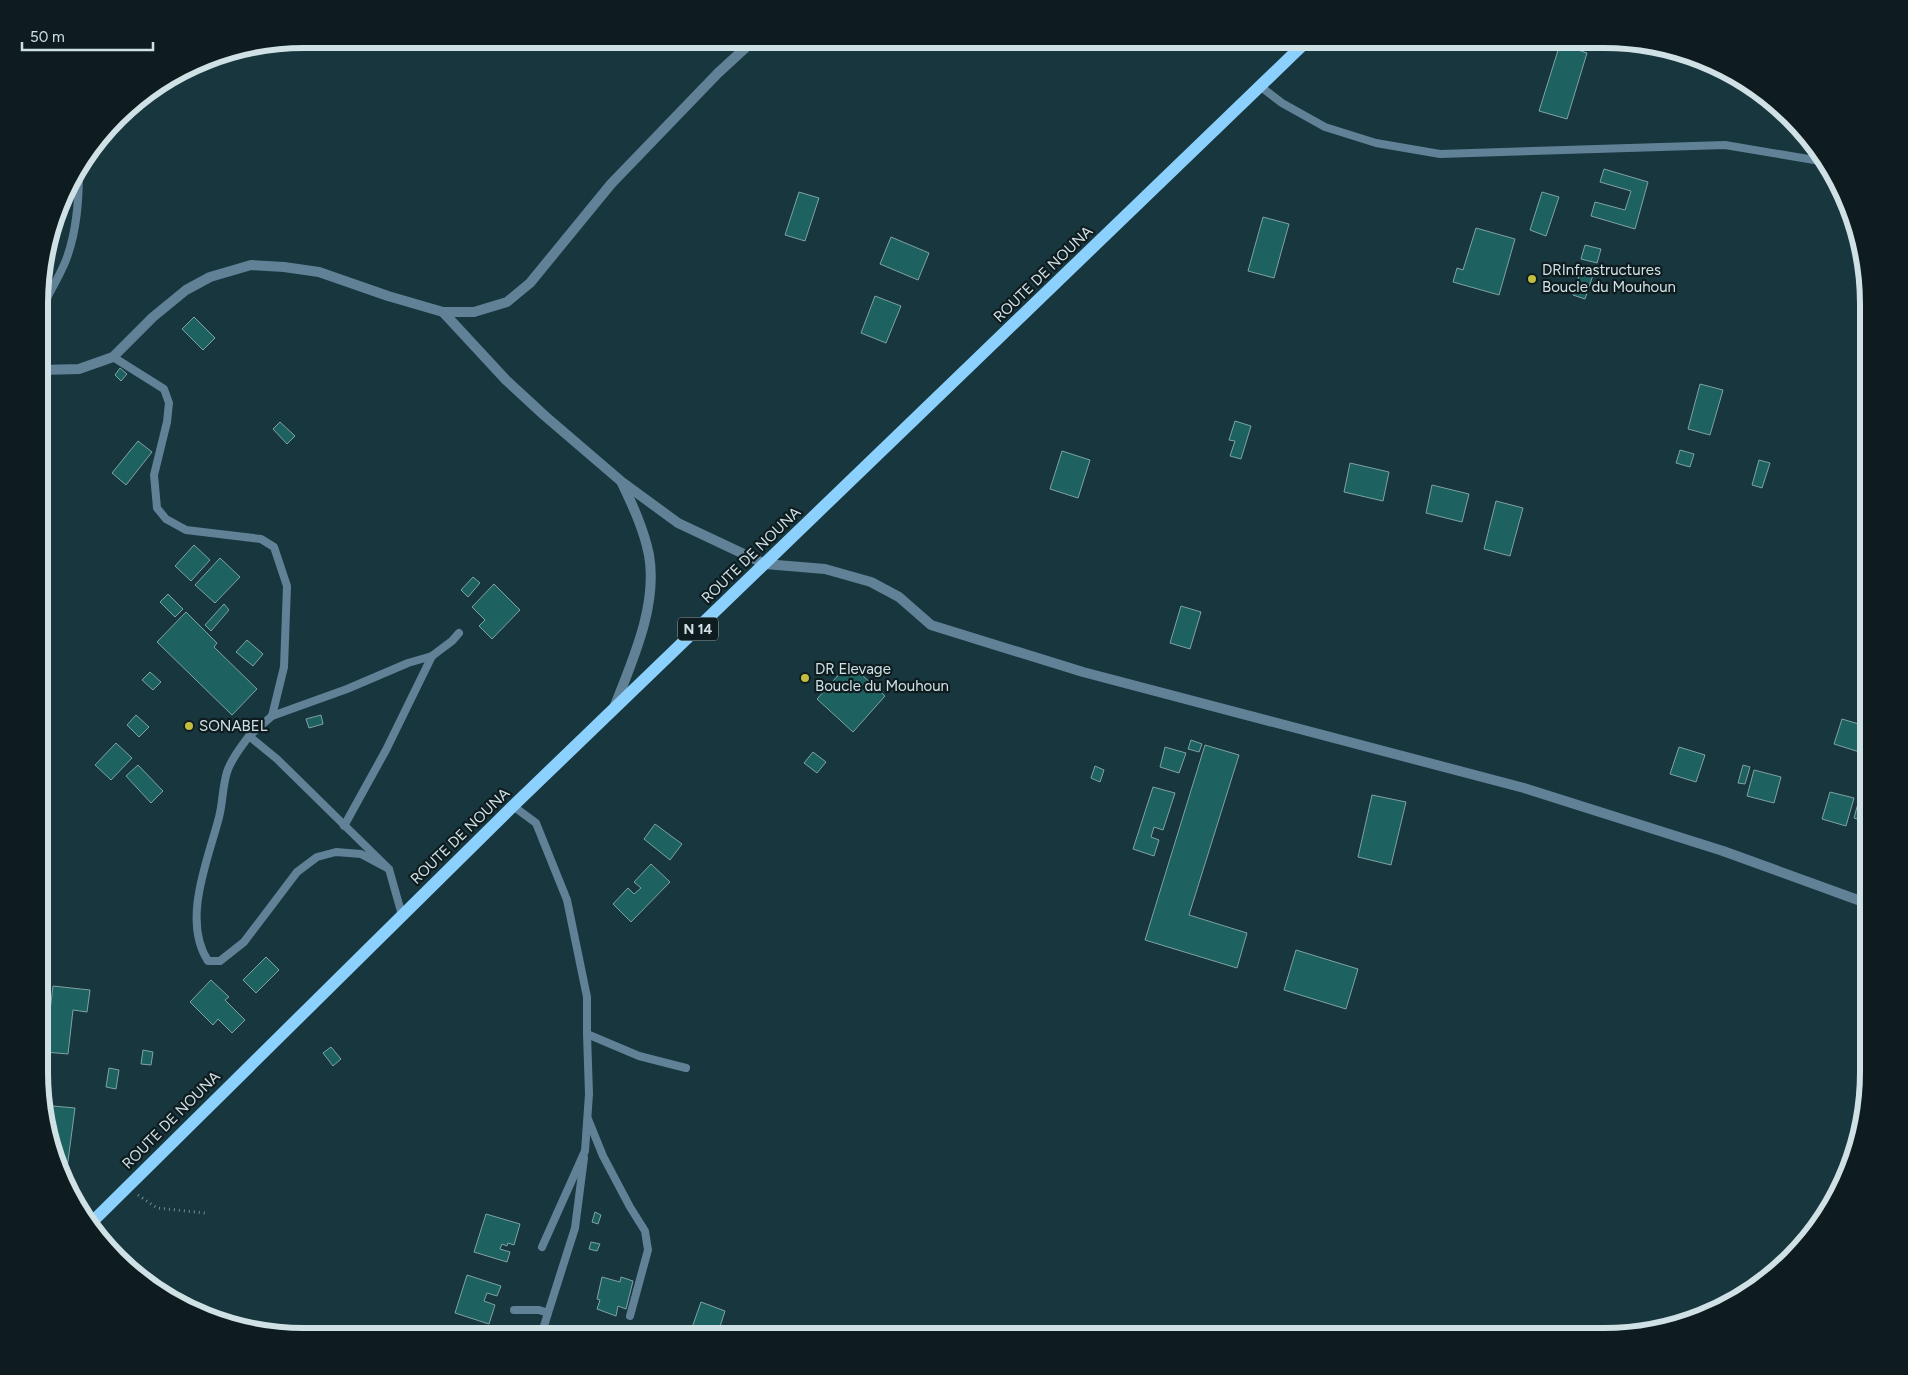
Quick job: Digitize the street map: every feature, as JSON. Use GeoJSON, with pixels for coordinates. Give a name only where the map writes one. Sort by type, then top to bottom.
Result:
{"type":"FeatureCollection","features":[{"type":"Feature","properties":{"kind":"main road","name":"ROUTE DE NOUNA"},"geometry":{"type":"LineString","coordinates":[[95,1219],[513,806],[1300,48]]}},
{"type":"Feature","properties":{"kind":"street"},"geometry":{"type":"LineString","coordinates":[[48,370],[79,369],[113,357],[153,317],[186,290],[210,278],[251,265],[319,272],[388,296],[443,312],[474,312],[506,302],[530,283],[611,184],[718,73],[745,48]]}},
{"type":"Feature","properties":{"kind":"street"},"geometry":{"type":"LineString","coordinates":[[443,312],[506,380],[622,482],[678,523],[765,564],[825,570],[871,582],[899,597],[932,625],[1083,672],[1524,788],[1723,851],[1860,901]]}},
{"type":"Feature","properties":{"kind":"street"},"geometry":{"type":"LineString","coordinates":[[613,711],[634,655],[650,600],[649,556],[637,516],[622,482]]}},
{"type":"Feature","properties":{"kind":"lane"},"geometry":{"type":"LineString","coordinates":[[1261,86],[1282,103],[1325,127],[1376,143],[1440,154],[1725,145],[1817,160]]}},
{"type":"Feature","properties":{"kind":"lane"},"geometry":{"type":"LineString","coordinates":[[48,296],[65,261],[74,233],[79,198],[79,181]]}},
{"type":"Feature","properties":{"kind":"lane"},"geometry":{"type":"LineString","coordinates":[[113,357],[164,388],[169,403],[167,422],[154,475],[157,508],[166,519],[186,530],[261,539],[274,547],[287,586],[284,667],[272,716]]}},
{"type":"Feature","properties":{"kind":"lane"},"geometry":{"type":"LineString","coordinates":[[390,869],[361,854],[336,852],[317,857],[297,872],[244,942],[220,961],[208,961],[202,952],[196,926],[202,874],[219,819],[227,770],[249,736],[272,716],[347,689],[408,663],[432,656],[452,641],[459,633]]}},
{"type":"Feature","properties":{"kind":"lane"},"geometry":{"type":"LineString","coordinates":[[344,826],[386,750],[432,656]]}},
{"type":"Feature","properties":{"kind":"lane"},"geometry":{"type":"LineString","coordinates":[[249,736],[277,759],[390,869],[402,915]]}},
{"type":"Feature","properties":{"kind":"lane"},"geometry":{"type":"LineString","coordinates":[[513,806],[536,824],[568,900],[587,997],[588,1117],[575,1228],[543,1328]]}},
{"type":"Feature","properties":{"kind":"lane"},"geometry":{"type":"LineString","coordinates":[[587,1034],[639,1056],[686,1068]]}},
{"type":"Feature","properties":{"kind":"lane"},"geometry":{"type":"LineString","coordinates":[[588,1117],[602,1156],[645,1231],[648,1250],[630,1316]]}},
{"type":"Feature","properties":{"kind":"lane"},"geometry":{"type":"LineString","coordinates":[[542,1247],[585,1151]]}},
{"type":"Feature","properties":{"kind":"lane"},"geometry":{"type":"LineString","coordinates":[[514,1310],[539,1310],[548,1313]]}},
{"type":"Feature","properties":{"kind":"path"},"geometry":{"type":"LineString","coordinates":[[127,1187],[157,1208],[205,1213]]}},
{"type":"Feature","properties":{"kind":"building"},"geometry":{"type":"Polygon","coordinates":[[[1559,48],[1572,48],[1587,53],[1567,119],[1539,111],[1559,48]]]}},
{"type":"Feature","properties":{"kind":"building"},"geometry":{"type":"Polygon","coordinates":[[[1604,169],[1648,182],[1635,229],[1591,216],[1595,202],[1625,210],[1631,191],[1600,182],[1604,169]]]}},
{"type":"Feature","properties":{"kind":"building"},"geometry":{"type":"Polygon","coordinates":[[[799,192],[819,198],[805,241],[785,235],[799,192]]]}},
{"type":"Feature","properties":{"kind":"building"},"geometry":{"type":"Polygon","coordinates":[[[1542,192],[1559,197],[1546,236],[1530,230],[1542,192]]]}},
{"type":"Feature","properties":{"kind":"building"},"geometry":{"type":"Polygon","coordinates":[[[1263,217],[1289,224],[1274,278],[1248,271],[1263,217]]]}},
{"type":"Feature","properties":{"kind":"building"},"geometry":{"type":"Polygon","coordinates":[[[1476,228],[1515,239],[1499,295],[1453,282],[1457,268],[1463,270],[1476,228]]]}},
{"type":"Feature","properties":{"kind":"building"},"geometry":{"type":"Polygon","coordinates":[[[891,237],[929,253],[918,280],[880,264],[891,237]]]}},
{"type":"Feature","properties":{"kind":"building"},"geometry":{"type":"Polygon","coordinates":[[[1585,245],[1601,249],[1597,263],[1581,259],[1585,245]]]}},
{"type":"Feature","properties":{"kind":"building"},"geometry":{"type":"Polygon","coordinates":[[[1580,272],[1593,275],[1585,299],[1573,295],[1580,272]]]}},
{"type":"Feature","properties":{"kind":"building"},"geometry":{"type":"Polygon","coordinates":[[[875,296],[901,306],[886,343],[861,333],[875,296]]]}},
{"type":"Feature","properties":{"kind":"building"},"geometry":{"type":"Polygon","coordinates":[[[194,317],[215,338],[203,350],[182,329],[194,317]]]}},
{"type":"Feature","properties":{"kind":"building"},"geometry":{"type":"Polygon","coordinates":[[[120,368],[127,374],[121,381],[115,375],[120,368]]]}},
{"type":"Feature","properties":{"kind":"building"},"geometry":{"type":"Polygon","coordinates":[[[1700,384],[1723,390],[1710,435],[1688,429],[1700,384]]]}},
{"type":"Feature","properties":{"kind":"building"},"geometry":{"type":"Polygon","coordinates":[[[1235,421],[1251,426],[1241,459],[1230,456],[1235,441],[1229,440],[1235,421]]]}},
{"type":"Feature","properties":{"kind":"building"},"geometry":{"type":"Polygon","coordinates":[[[280,422],[295,436],[287,444],[273,429],[280,422]]]}},
{"type":"Feature","properties":{"kind":"building"},"geometry":{"type":"Polygon","coordinates":[[[138,441],[152,452],[126,485],[112,473],[138,441]]]}},
{"type":"Feature","properties":{"kind":"building"},"geometry":{"type":"Polygon","coordinates":[[[1680,450],[1694,454],[1690,467],[1676,463],[1680,450]]]}},
{"type":"Feature","properties":{"kind":"building"},"geometry":{"type":"Polygon","coordinates":[[[1062,451],[1090,460],[1078,498],[1050,489],[1062,451]]]}},
{"type":"Feature","properties":{"kind":"building"},"geometry":{"type":"Polygon","coordinates":[[[1759,460],[1770,463],[1762,488],[1752,485],[1759,460]]]}},
{"type":"Feature","properties":{"kind":"building"},"geometry":{"type":"Polygon","coordinates":[[[1350,463],[1389,472],[1383,501],[1344,492],[1350,463]]]}},
{"type":"Feature","properties":{"kind":"building"},"geometry":{"type":"Polygon","coordinates":[[[1432,485],[1469,494],[1462,522],[1426,513],[1432,485]]]}},
{"type":"Feature","properties":{"kind":"building"},"geometry":{"type":"Polygon","coordinates":[[[1496,501],[1523,508],[1510,556],[1484,549],[1496,501]]]}},
{"type":"Feature","properties":{"kind":"building"},"geometry":{"type":"Polygon","coordinates":[[[194,545],[210,560],[191,581],[175,566],[194,545]]]}},
{"type":"Feature","properties":{"kind":"building"},"geometry":{"type":"Polygon","coordinates":[[[220,558],[240,577],[215,603],[195,585],[220,558]]]}},
{"type":"Feature","properties":{"kind":"building"},"geometry":{"type":"Polygon","coordinates":[[[473,577],[480,583],[468,597],[461,590],[473,577]]]}},
{"type":"Feature","properties":{"kind":"building"},"geometry":{"type":"Polygon","coordinates":[[[494,584],[520,610],[492,639],[479,626],[485,620],[472,607],[494,584]]]}},
{"type":"Feature","properties":{"kind":"building"},"geometry":{"type":"Polygon","coordinates":[[[168,594],[183,609],[175,617],[160,602],[168,594]]]}},
{"type":"Feature","properties":{"kind":"building"},"geometry":{"type":"Polygon","coordinates":[[[224,604],[229,610],[211,631],[205,625],[224,604]]]}},
{"type":"Feature","properties":{"kind":"building"},"geometry":{"type":"Polygon","coordinates":[[[1181,606],[1201,612],[1190,649],[1170,643],[1181,606]]]}},
{"type":"Feature","properties":{"kind":"building"},"geometry":{"type":"Polygon","coordinates":[[[186,612],[217,643],[214,647],[257,689],[232,715],[157,642],[186,612]]]}},
{"type":"Feature","properties":{"kind":"building"},"geometry":{"type":"Polygon","coordinates":[[[247,640],[263,654],[253,666],[236,652],[247,640]]]}},
{"type":"Feature","properties":{"kind":"building"},"geometry":{"type":"Polygon","coordinates":[[[849,663],[885,696],[853,732],[817,699],[849,663]]]}},
{"type":"Feature","properties":{"kind":"building"},"geometry":{"type":"Polygon","coordinates":[[[150,672],[161,682],[153,690],[142,680],[150,672]]]}},
{"type":"Feature","properties":{"kind":"building"},"geometry":{"type":"Polygon","coordinates":[[[136,715],[149,727],[139,737],[127,725],[136,715]]]}},
{"type":"Feature","properties":{"kind":"building"},"geometry":{"type":"Polygon","coordinates":[[[321,715],[323,724],[309,728],[306,719],[321,715]]]}},
{"type":"Feature","properties":{"kind":"building"},"geometry":{"type":"Polygon","coordinates":[[[1842,719],[1860,724],[1860,752],[1834,744],[1842,719]]]}},
{"type":"Feature","properties":{"kind":"building"},"geometry":{"type":"Polygon","coordinates":[[[1191,740],[1202,744],[1199,752],[1188,749],[1191,740]]]}},
{"type":"Feature","properties":{"kind":"building"},"geometry":{"type":"Polygon","coordinates":[[[116,743],[132,758],[111,780],[95,765],[116,743]]]}},
{"type":"Feature","properties":{"kind":"building"},"geometry":{"type":"Polygon","coordinates":[[[1205,745],[1239,755],[1189,915],[1247,933],[1237,968],[1145,940],[1205,745]]]}},
{"type":"Feature","properties":{"kind":"building"},"geometry":{"type":"Polygon","coordinates":[[[1165,747],[1186,753],[1179,773],[1160,767],[1165,747]]]}},
{"type":"Feature","properties":{"kind":"building"},"geometry":{"type":"Polygon","coordinates":[[[1679,747],[1705,755],[1696,782],[1670,774],[1679,747]]]}},
{"type":"Feature","properties":{"kind":"building"},"geometry":{"type":"Polygon","coordinates":[[[813,752],[826,762],[817,773],[804,763],[813,752]]]}},
{"type":"Feature","properties":{"kind":"building"},"geometry":{"type":"Polygon","coordinates":[[[138,765],[163,791],[151,803],[126,776],[138,765]]]}},
{"type":"Feature","properties":{"kind":"building"},"geometry":{"type":"Polygon","coordinates":[[[1743,765],[1750,767],[1745,784],[1738,783],[1743,765]]]}},
{"type":"Feature","properties":{"kind":"building"},"geometry":{"type":"Polygon","coordinates":[[[1095,766],[1104,770],[1100,782],[1091,778],[1095,766]]]}},
{"type":"Feature","properties":{"kind":"building"},"geometry":{"type":"Polygon","coordinates":[[[1754,770],[1781,777],[1774,803],[1747,796],[1754,770]]]}},
{"type":"Feature","properties":{"kind":"building"},"geometry":{"type":"Polygon","coordinates":[[[1153,787],[1175,793],[1163,830],[1154,827],[1151,837],[1159,840],[1154,856],[1133,849],[1153,787]]]}},
{"type":"Feature","properties":{"kind":"building"},"geometry":{"type":"Polygon","coordinates":[[[1830,792],[1854,798],[1846,826],[1822,819],[1830,792]]]}},
{"type":"Feature","properties":{"kind":"building"},"geometry":{"type":"Polygon","coordinates":[[[1372,795],[1406,802],[1391,865],[1358,857],[1372,795]]]}},
{"type":"Feature","properties":{"kind":"building"},"geometry":{"type":"Polygon","coordinates":[[[1860,796],[1860,820],[1854,818],[1860,796]]]}},
{"type":"Feature","properties":{"kind":"building"},"geometry":{"type":"Polygon","coordinates":[[[655,824],[682,844],[670,860],[644,839],[655,824]]]}},
{"type":"Feature","properties":{"kind":"building"},"geometry":{"type":"Polygon","coordinates":[[[651,864],[670,882],[631,922],[613,904],[628,888],[634,894],[641,888],[634,882],[651,864]]]}},
{"type":"Feature","properties":{"kind":"building"},"geometry":{"type":"Polygon","coordinates":[[[1296,950],[1358,969],[1346,1009],[1284,990],[1296,950]]]}},
{"type":"Feature","properties":{"kind":"building"},"geometry":{"type":"Polygon","coordinates":[[[266,957],[279,970],[256,993],[243,980],[266,957]]]}},
{"type":"Feature","properties":{"kind":"building"},"geometry":{"type":"Polygon","coordinates":[[[211,980],[229,997],[225,1000],[245,1020],[232,1033],[218,1019],[213,1025],[190,1002],[211,980]]]}},
{"type":"Feature","properties":{"kind":"building"},"geometry":{"type":"Polygon","coordinates":[[[53,986],[90,990],[87,1012],[73,1010],[68,1054],[48,1052],[48,1027],[53,986]]]}},
{"type":"Feature","properties":{"kind":"building"},"geometry":{"type":"Polygon","coordinates":[[[331,1047],[341,1059],[333,1066],[323,1053],[331,1047]]]}},
{"type":"Feature","properties":{"kind":"building"},"geometry":{"type":"Polygon","coordinates":[[[143,1050],[153,1052],[151,1065],[141,1064],[143,1050]]]}},
{"type":"Feature","properties":{"kind":"building"},"geometry":{"type":"Polygon","coordinates":[[[109,1068],[119,1070],[116,1089],[106,1087],[109,1068]]]}},
{"type":"Feature","properties":{"kind":"building"},"geometry":{"type":"Polygon","coordinates":[[[53,1106],[75,1108],[67,1169],[56,1138],[52,1118],[53,1106]]]}},
{"type":"Feature","properties":{"kind":"building"},"geometry":{"type":"Polygon","coordinates":[[[595,1212],[601,1215],[598,1224],[592,1222],[595,1212]]]}},
{"type":"Feature","properties":{"kind":"building"},"geometry":{"type":"Polygon","coordinates":[[[486,1214],[520,1224],[514,1245],[508,1243],[507,1246],[502,1244],[500,1249],[510,1252],[507,1262],[474,1252],[486,1214]]]}},
{"type":"Feature","properties":{"kind":"building"},"geometry":{"type":"Polygon","coordinates":[[[591,1242],[600,1244],[597,1251],[589,1249],[591,1242]]]}},
{"type":"Feature","properties":{"kind":"building"},"geometry":{"type":"Polygon","coordinates":[[[467,1275],[501,1286],[497,1296],[487,1293],[484,1301],[495,1305],[489,1324],[455,1313],[467,1275]]]}},
{"type":"Feature","properties":{"kind":"building"},"geometry":{"type":"Polygon","coordinates":[[[602,1277],[620,1282],[621,1277],[633,1281],[626,1309],[618,1306],[616,1316],[597,1309],[600,1300],[597,1299],[602,1277]]]}},
{"type":"Feature","properties":{"kind":"building"},"geometry":{"type":"Polygon","coordinates":[[[701,1302],[725,1311],[720,1328],[692,1328],[701,1302]]]}},
{"type":"Feature","properties":{"kind":"place","name":"DRInfrastructures Boucle du Mouhoun"},"geometry":{"type":"Point","coordinates":[1532,279]}},
{"type":"Feature","properties":{"kind":"place","name":"DR Elevage Boucle du Mouhoun"},"geometry":{"type":"Point","coordinates":[805,678]}},
{"type":"Feature","properties":{"kind":"place","name":"SONABEL"},"geometry":{"type":"Point","coordinates":[189,726]}}]}
